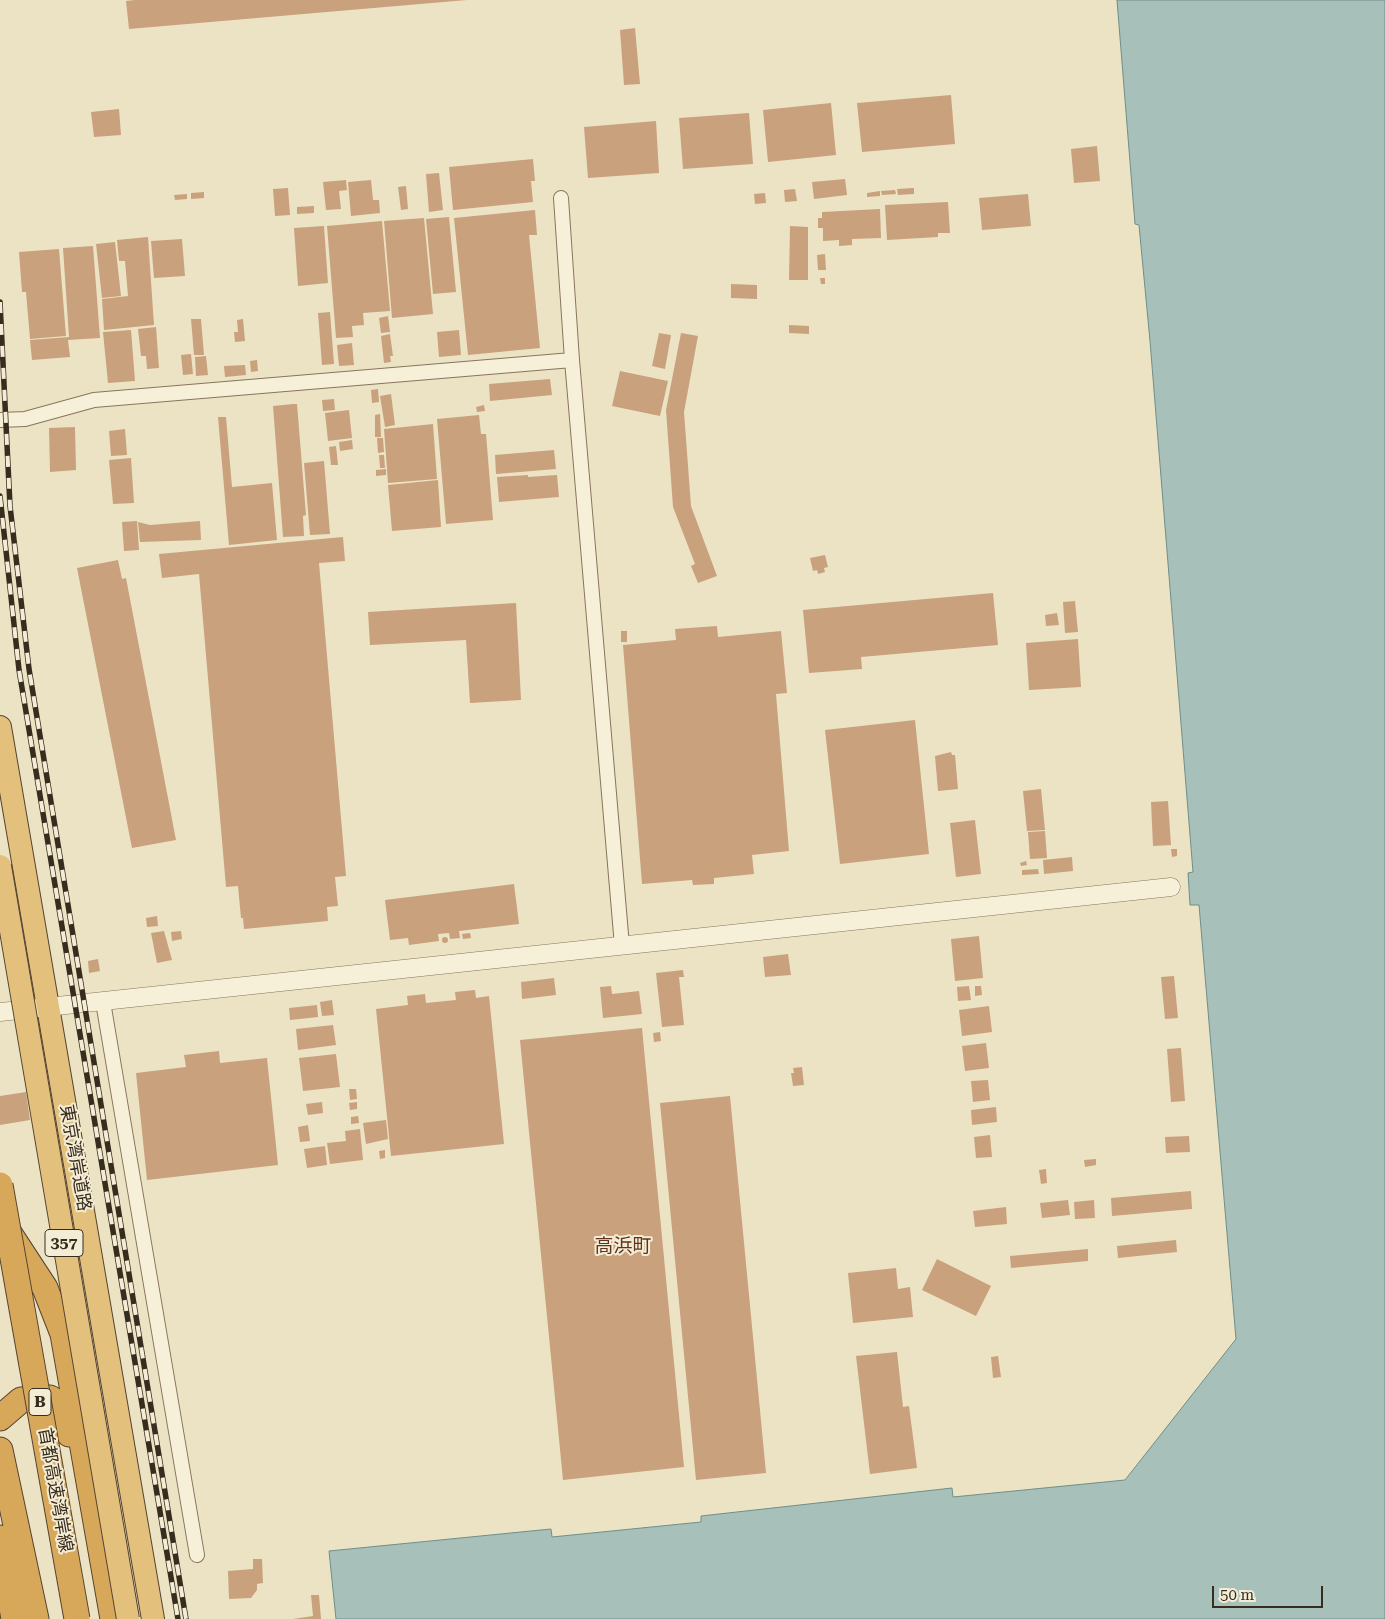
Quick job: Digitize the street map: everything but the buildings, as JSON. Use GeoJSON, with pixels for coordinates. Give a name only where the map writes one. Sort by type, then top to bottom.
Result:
{"type":"FeatureCollection","features":[{"type":"Feature","properties":{"kind":"highway","name":"東京湾岸道路"},"geometry":{"type":"LineString","coordinates":[[0,727],[153,1619]]}},
{"type":"Feature","properties":{"kind":"highway","name":"東京湾岸道路"},"geometry":{"type":"LineString","coordinates":[[0,866],[128,1619]]}},
{"type":"Feature","properties":{"kind":"highway","name":"首都高速湾岸線"},"geometry":{"type":"LineString","coordinates":[[0,1185],[77,1619]]}},
{"type":"Feature","properties":{"kind":"highway"},"geometry":{"type":"LineString","coordinates":[[9,1233],[45,1288],[63,1334],[113,1619]]}},
{"type":"Feature","properties":{"kind":"highway"},"geometry":{"type":"LineString","coordinates":[[0,1418],[21,1400],[50,1398],[60,1404],[65,1415],[70,1437],[100,1619]]}},
{"type":"Feature","properties":{"kind":"highway"},"geometry":{"type":"LineString","coordinates":[[0,1450],[36,1619]]}},
{"type":"Feature","properties":{"kind":"highway"},"geometry":{"type":"LineString","coordinates":[[0,1538],[14,1619]]}},
{"type":"Feature","properties":{"kind":"street"},"geometry":{"type":"LineString","coordinates":[[561,198],[572,360],[622,946]]}},
{"type":"Feature","properties":{"kind":"street"},"geometry":{"type":"LineString","coordinates":[[0,420],[25,419],[94,400],[572,360]]}},
{"type":"Feature","properties":{"kind":"street"},"geometry":{"type":"LineString","coordinates":[[0,1012],[1171,887]]}},
{"type":"Feature","properties":{"kind":"street"},"geometry":{"type":"LineString","coordinates":[[103,1002],[197,1555]]}},
{"type":"Feature","properties":{"kind":"water"},"geometry":{"type":"Polygon","coordinates":[[[1117,0],[1385,0],[1385,1619],[336,1619],[329,1551],[551,1529],[552,1537],[701,1522],[701,1516],[952,1488],[953,1497],[1125,1480],[1236,1339],[1199,905],[1190,905],[1188,873],[1193,872],[1150,341],[1139,225],[1135,224],[1117,0]]]}},
{"type":"Feature","properties":{"kind":"railway"},"geometry":{"type":"LineString","coordinates":[[0,302],[10,506],[29,669],[186,1619]]}},
{"type":"Feature","properties":{"kind":"railway"},"geometry":{"type":"LineString","coordinates":[[0,496],[19,670],[178,1619]]}},
{"type":"Feature","properties":{"kind":"district","name":"高浜町"},"geometry":{"type":"Point","coordinates":[623,1246]}}]}
